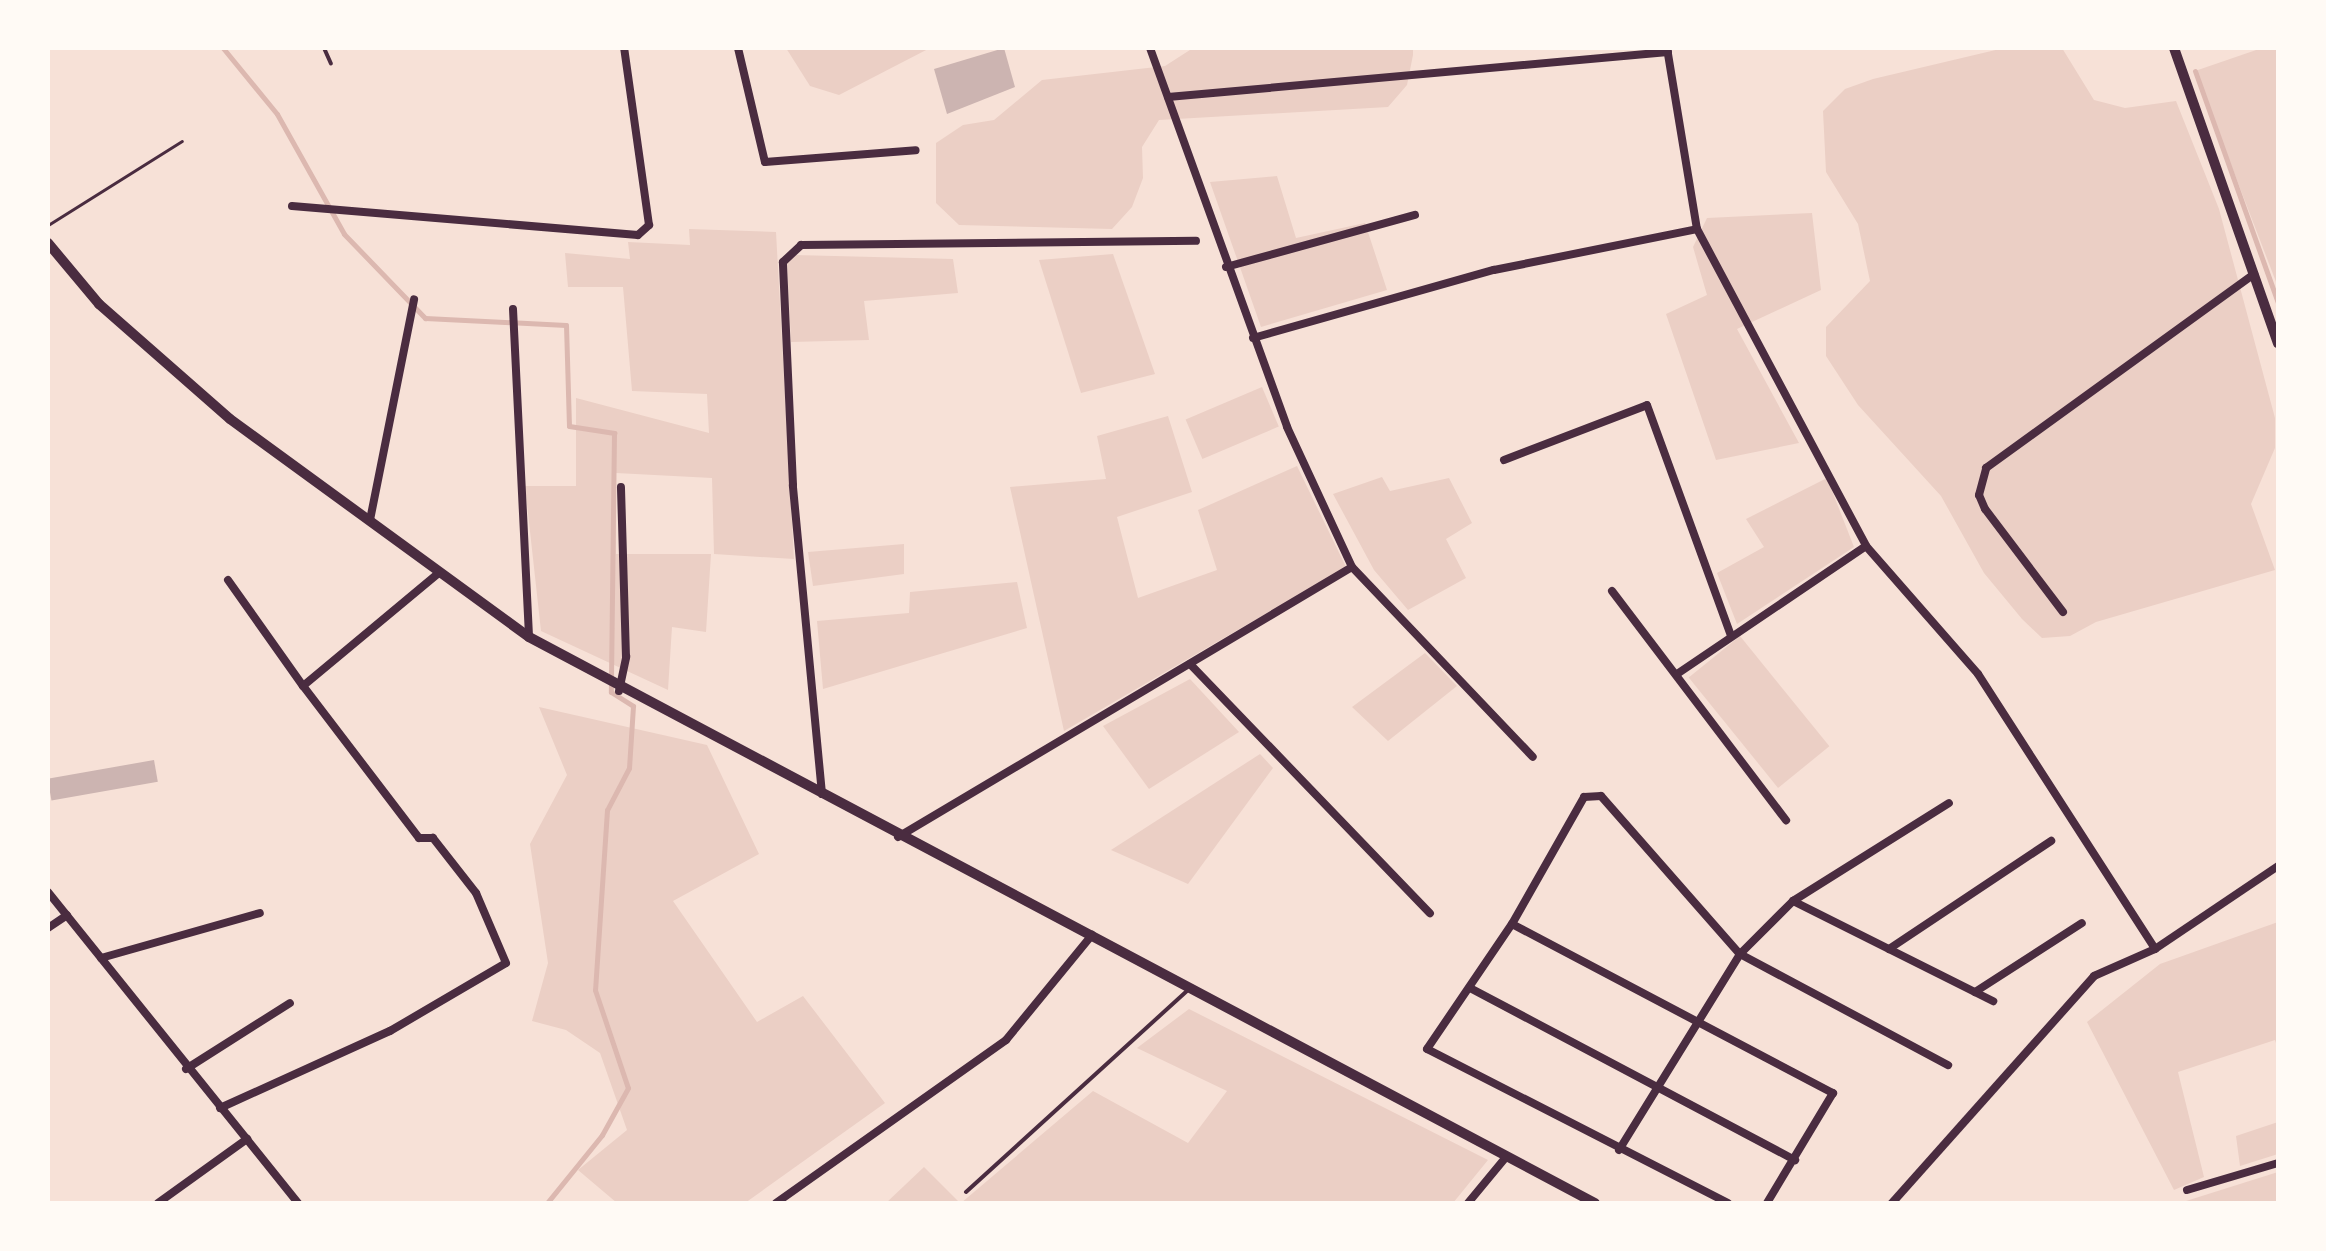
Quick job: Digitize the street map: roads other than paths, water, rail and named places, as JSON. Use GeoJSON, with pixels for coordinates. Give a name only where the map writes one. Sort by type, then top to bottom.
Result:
{"type":"FeatureCollection","features":[{"type":"Feature","properties":{"kind":"street"},"geometry":{"type":"LineString","coordinates":[[292,206],[638,235],[649,225],[624,48]]}},
{"type":"Feature","properties":{"kind":"street"},"geometry":{"type":"LineString","coordinates":[[738,48],[765,162],[916,150]]}},
{"type":"Feature","properties":{"kind":"street"},"geometry":{"type":"LineString","coordinates":[[1150,48],[1253,338],[1352,567],[1533,757]]}},
{"type":"Feature","properties":{"kind":"street"},"geometry":{"type":"LineString","coordinates":[[2174,48],[2278,343]]}},
{"type":"Feature","properties":{"kind":"street"},"geometry":{"type":"LineString","coordinates":[[1168,97],[1668,50],[1697,229],[1866,546],[1978,674],[2155,949]]}},
{"type":"Feature","properties":{"kind":"street"},"geometry":{"type":"LineString","coordinates":[[1226,267],[1415,215]]}},
{"type":"Feature","properties":{"kind":"street"},"geometry":{"type":"LineString","coordinates":[[1253,338],[1494,270],[1697,229]]}},
{"type":"Feature","properties":{"kind":"street"},"geometry":{"type":"LineString","coordinates":[[823,797],[792,470],[783,262],[801,245],[1196,241]]}},
{"type":"Feature","properties":{"kind":"street"},"geometry":{"type":"LineString","coordinates":[[48,243],[99,304],[230,419],[529,637],[617,690],[1092,935],[1595,1203]]}},
{"type":"Feature","properties":{"kind":"street"},"geometry":{"type":"LineString","coordinates":[[2063,612],[1985,509],[1979,495],[1986,468],[2254,274]]}},
{"type":"Feature","properties":{"kind":"street"},"geometry":{"type":"LineString","coordinates":[[370,520],[414,299]]}},
{"type":"Feature","properties":{"kind":"street"},"geometry":{"type":"LineString","coordinates":[[513,309],[529,637]]}},
{"type":"Feature","properties":{"kind":"street"},"geometry":{"type":"LineString","coordinates":[[1504,460],[1647,405],[1731,636]]}},
{"type":"Feature","properties":{"kind":"street"},"geometry":{"type":"LineString","coordinates":[[617,690],[626,657],[621,487]]}},
{"type":"Feature","properties":{"kind":"street"},"geometry":{"type":"LineString","coordinates":[[1677,674],[1866,546]]}},
{"type":"Feature","properties":{"kind":"street"},"geometry":{"type":"LineString","coordinates":[[897,837],[1352,567]]}},
{"type":"Feature","properties":{"kind":"street"},"geometry":{"type":"LineString","coordinates":[[303,686],[440,572]]}},
{"type":"Feature","properties":{"kind":"street"},"geometry":{"type":"LineString","coordinates":[[220,1108],[390,1031],[506,963],[476,893],[433,838],[419,838],[303,686],[228,580]]}},
{"type":"Feature","properties":{"kind":"street"},"geometry":{"type":"LineString","coordinates":[[1612,591],[1786,820]]}},
{"type":"Feature","properties":{"kind":"street"},"geometry":{"type":"LineString","coordinates":[[1190,664],[1430,913]]}},
{"type":"Feature","properties":{"kind":"street"},"geometry":{"type":"LineString","coordinates":[[1728,1203],[1619,1150],[1427,1049],[1512,924],[1584,797],[1601,796],[1740,954],[1948,1065]]}},
{"type":"Feature","properties":{"kind":"street"},"geometry":{"type":"LineString","coordinates":[[1619,1150],[1740,954],[1793,901],[1949,803]]}},
{"type":"Feature","properties":{"kind":"street"},"geometry":{"type":"LineString","coordinates":[[1889,949],[2051,841]]}},
{"type":"Feature","properties":{"kind":"street"},"geometry":{"type":"LineString","coordinates":[[1892,1203],[2094,976],[2155,949],[2278,866]]}},
{"type":"Feature","properties":{"kind":"street"},"geometry":{"type":"LineString","coordinates":[[48,892],[186,1069],[298,1203]]}},
{"type":"Feature","properties":{"kind":"street"},"geometry":{"type":"LineString","coordinates":[[1793,901],[1993,1001]]}},
{"type":"Feature","properties":{"kind":"street"},"geometry":{"type":"LineString","coordinates":[[101,958],[260,913]]}},
{"type":"Feature","properties":{"kind":"street"},"geometry":{"type":"LineString","coordinates":[[48,928],[67,915]]}},
{"type":"Feature","properties":{"kind":"street"},"geometry":{"type":"LineString","coordinates":[[1975,992],[2082,923]]}},
{"type":"Feature","properties":{"kind":"street"},"geometry":{"type":"LineString","coordinates":[[1512,924],[1697,1025],[1833,1093],[1767,1203]]}},
{"type":"Feature","properties":{"kind":"street"},"geometry":{"type":"LineString","coordinates":[[776,1203],[1006,1040],[1092,935]]}},
{"type":"Feature","properties":{"kind":"street"},"geometry":{"type":"LineString","coordinates":[[1470,988],[1795,1160]]}},
{"type":"Feature","properties":{"kind":"street"},"geometry":{"type":"LineString","coordinates":[[186,1069],[290,1003]]}},
{"type":"Feature","properties":{"kind":"street"},"geometry":{"type":"LineString","coordinates":[[158,1203],[247,1139]]}},
{"type":"Feature","properties":{"kind":"street"},"geometry":{"type":"LineString","coordinates":[[1468,1203],[1506,1157]]}},
{"type":"Feature","properties":{"kind":"street"},"geometry":{"type":"LineString","coordinates":[[2187,1190],[2278,1163]]}},
{"type":"Feature","properties":{"kind":"lane"},"geometry":{"type":"LineString","coordinates":[[324,48],[331,64]]}},
{"type":"Feature","properties":{"kind":"lane"},"geometry":{"type":"LineString","coordinates":[[966,1192],[1191,988]]}},
{"type":"Feature","properties":{"kind":"waterway"},"geometry":{"type":"LineString","coordinates":[[223,48],[277,114],[344,234],[425,318],[566,325],[569,426],[614,433],[611,692],[633,706],[629,768],[607,810],[595,990],[628,1088],[602,1135],[547,1203]]}},
{"type":"Feature","properties":{"kind":"waterway"},"geometry":{"type":"LineString","coordinates":[[2195,71],[2278,303]]}}]}
